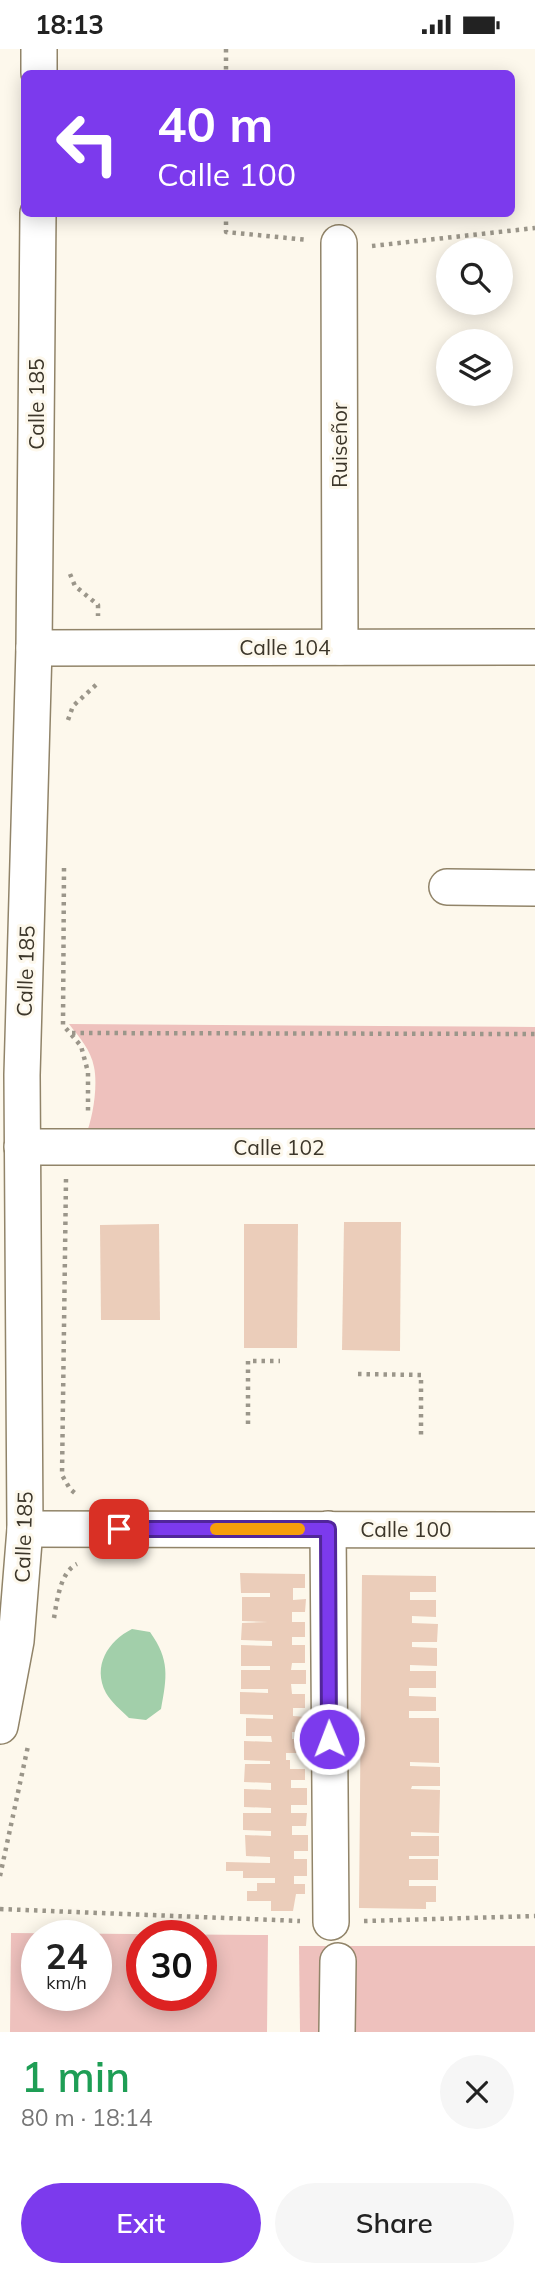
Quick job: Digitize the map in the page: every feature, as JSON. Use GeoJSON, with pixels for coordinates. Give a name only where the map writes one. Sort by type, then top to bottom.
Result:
{"type":"FeatureCollection","features":[{"type":"Feature","properties":{"kind":"street"},"geometry":{"type":"LineString","coordinates":[[38,70],[39,49]]}},
{"type":"Feature","properties":{"kind":"street","name":"Calle 185"},"geometry":{"type":"LineString","coordinates":[[0,1726],[16,1641],[25,1529],[22,1075],[34,647],[38,217]]}},
{"type":"Feature","properties":{"kind":"street","name":"Ruiseñor"},"geometry":{"type":"LineString","coordinates":[[339,243],[340,647]]}},
{"type":"Feature","properties":{"kind":"street","name":"Calle 104"},"geometry":{"type":"LineString","coordinates":[[34,647],[535,647]]}},
{"type":"Feature","properties":{"kind":"street"},"geometry":{"type":"LineString","coordinates":[[447,887],[535,888]]}},
{"type":"Feature","properties":{"kind":"street","name":"Calle 102"},"geometry":{"type":"LineString","coordinates":[[22,1147],[535,1147]]}},
{"type":"Feature","properties":{"kind":"street","name":"Calle 100"},"geometry":{"type":"LineString","coordinates":[[25,1529],[535,1530]]}},
{"type":"Feature","properties":{"kind":"street"},"geometry":{"type":"LineString","coordinates":[[328,1529],[331,1922]]}},
{"type":"Feature","properties":{"kind":"street"},"geometry":{"type":"LineString","coordinates":[[337,2032],[338,1961]]}},
{"type":"Feature","properties":{"kind":"path"},"geometry":{"type":"LineString","coordinates":[[226,49],[226,70]]}},
{"type":"Feature","properties":{"kind":"path"},"geometry":{"type":"LineString","coordinates":[[226,217],[226,232],[371,246],[535,228]]}},
{"type":"Feature","properties":{"kind":"path"},"geometry":{"type":"LineString","coordinates":[[65,727],[73,706],[97,684]]}},
{"type":"Feature","properties":{"kind":"path"},"geometry":{"type":"LineString","coordinates":[[65,862],[63,1025],[81,1046],[88,1072],[88,1117],[66,1171],[62,1475],[70,1489],[81,1498]]}},
{"type":"Feature","properties":{"kind":"path"},"geometry":{"type":"LineString","coordinates":[[71,1033],[535,1034]]}},
{"type":"Feature","properties":{"kind":"path"},"geometry":{"type":"LineString","coordinates":[[248,1424],[248,1361],[280,1361]]}},
{"type":"Feature","properties":{"kind":"path"},"geometry":{"type":"LineString","coordinates":[[358,1374],[421,1375],[421,1438]]}},
{"type":"Feature","properties":{"kind":"path"},"geometry":{"type":"LineString","coordinates":[[0,1909],[331,1922],[535,1916]]}},
{"type":"Feature","properties":{"kind":"shaded area"},"geometry":{"type":"Polygon","coordinates":[[[69,1024],[535,1027],[535,1136],[85,1137],[94,1102],[94,1067],[87,1049],[69,1024]]]}},
{"type":"Feature","properties":{"kind":"shaded area"},"geometry":{"type":"Polygon","coordinates":[[[132,1629],[150,1632],[164,1660],[165,1687],[161,1709],[146,1720],[129,1718],[111,1700],[102,1683],[105,1655],[116,1640],[132,1629]]]}},
{"type":"Feature","properties":{"kind":"shaded area"},"geometry":{"type":"Polygon","coordinates":[[[11,1933],[21,1933],[21,2011],[112,2011],[112,1934],[126,1934],[126,2011],[217,2011],[217,1935],[268,1935],[267,2032],[10,2032],[11,1933]]]}},
{"type":"Feature","properties":{"kind":"shaded area"},"geometry":{"type":"Polygon","coordinates":[[[299,1946],[535,1946],[535,2032],[300,2032],[299,1946]]]}},
{"type":"Feature","properties":{"kind":"building"},"geometry":{"type":"Polygon","coordinates":[[[344,1222],[401,1222],[400,1351],[342,1350],[344,1222]]]}},
{"type":"Feature","properties":{"kind":"building"},"geometry":{"type":"Polygon","coordinates":[[[159,1224],[160,1320],[101,1320],[100,1225],[159,1224]]]}},
{"type":"Feature","properties":{"kind":"building"},"geometry":{"type":"Polygon","coordinates":[[[244,1224],[298,1224],[297,1348],[244,1348],[244,1224]]]}},
{"type":"Feature","properties":{"kind":"building"},"geometry":{"type":"Polygon","coordinates":[[[240,1573],[305,1574],[305,1588],[293,1588],[293,1600],[306,1599],[305,1612],[292,1612],[292,1622],[305,1622],[305,1637],[292,1637],[292,1645],[305,1645],[305,1663],[292,1663],[291,1670],[306,1670],[306,1684],[291,1684],[292,1694],[305,1694],[305,1708],[293,1708],[293,1716],[306,1717],[306,1732],[292,1732],[292,1739],[306,1739],[306,1753],[286,1753],[286,1760],[290,1760],[290,1769],[305,1769],[305,1780],[291,1780],[291,1788],[307,1788],[307,1805],[291,1805],[291,1813],[307,1813],[306,1826],[292,1826],[292,1835],[308,1835],[308,1851],[294,1851],[294,1859],[307,1859],[307,1876],[294,1876],[294,1884],[305,1884],[305,1894],[296,1894],[293,1911],[271,1911],[271,1901],[247,1901],[247,1891],[257,1891],[257,1883],[275,1883],[275,1878],[243,1878],[243,1871],[226,1871],[226,1862],[270,1863],[270,1857],[246,1856],[245,1835],[271,1836],[271,1831],[243,1830],[243,1813],[271,1813],[271,1808],[244,1807],[244,1789],[271,1790],[271,1783],[244,1782],[245,1764],[270,1764],[270,1761],[244,1760],[244,1741],[272,1742],[271,1736],[246,1736],[246,1718],[273,1719],[273,1715],[240,1714],[240,1692],[268,1693],[268,1689],[241,1689],[241,1670],[270,1670],[270,1666],[241,1666],[241,1645],[272,1646],[272,1641],[241,1640],[242,1623],[268,1622],[242,1621],[242,1597],[270,1597],[270,1593],[241,1593],[240,1573]]]}},
{"type":"Feature","properties":{"kind":"building"},"geometry":{"type":"Polygon","coordinates":[[[362,1575],[436,1576],[436,1592],[410,1592],[410,1600],[436,1600],[436,1617],[412,1616],[412,1623],[438,1624],[437,1642],[412,1642],[412,1647],[437,1648],[437,1666],[410,1665],[410,1671],[436,1671],[436,1688],[409,1688],[409,1696],[436,1697],[436,1711],[409,1711],[409,1718],[439,1718],[439,1763],[410,1762],[410,1766],[440,1767],[440,1786],[412,1786],[411,1789],[440,1790],[439,1833],[411,1832],[411,1836],[439,1836],[439,1856],[409,1856],[409,1859],[438,1859],[438,1880],[409,1880],[409,1886],[436,1886],[436,1902],[426,1902],[426,1909],[359,1908],[362,1575]]]}},
{"type":"Feature","properties":{"kind":"slow traffic"},"geometry":{"type":"LineString","coordinates":[[216,1529],[299,1529]]}},
{"type":"Feature","properties":{"kind":"route"},"geometry":{"type":"LineString","coordinates":[[119,1529],[328,1529],[329,1739]]}}]}
